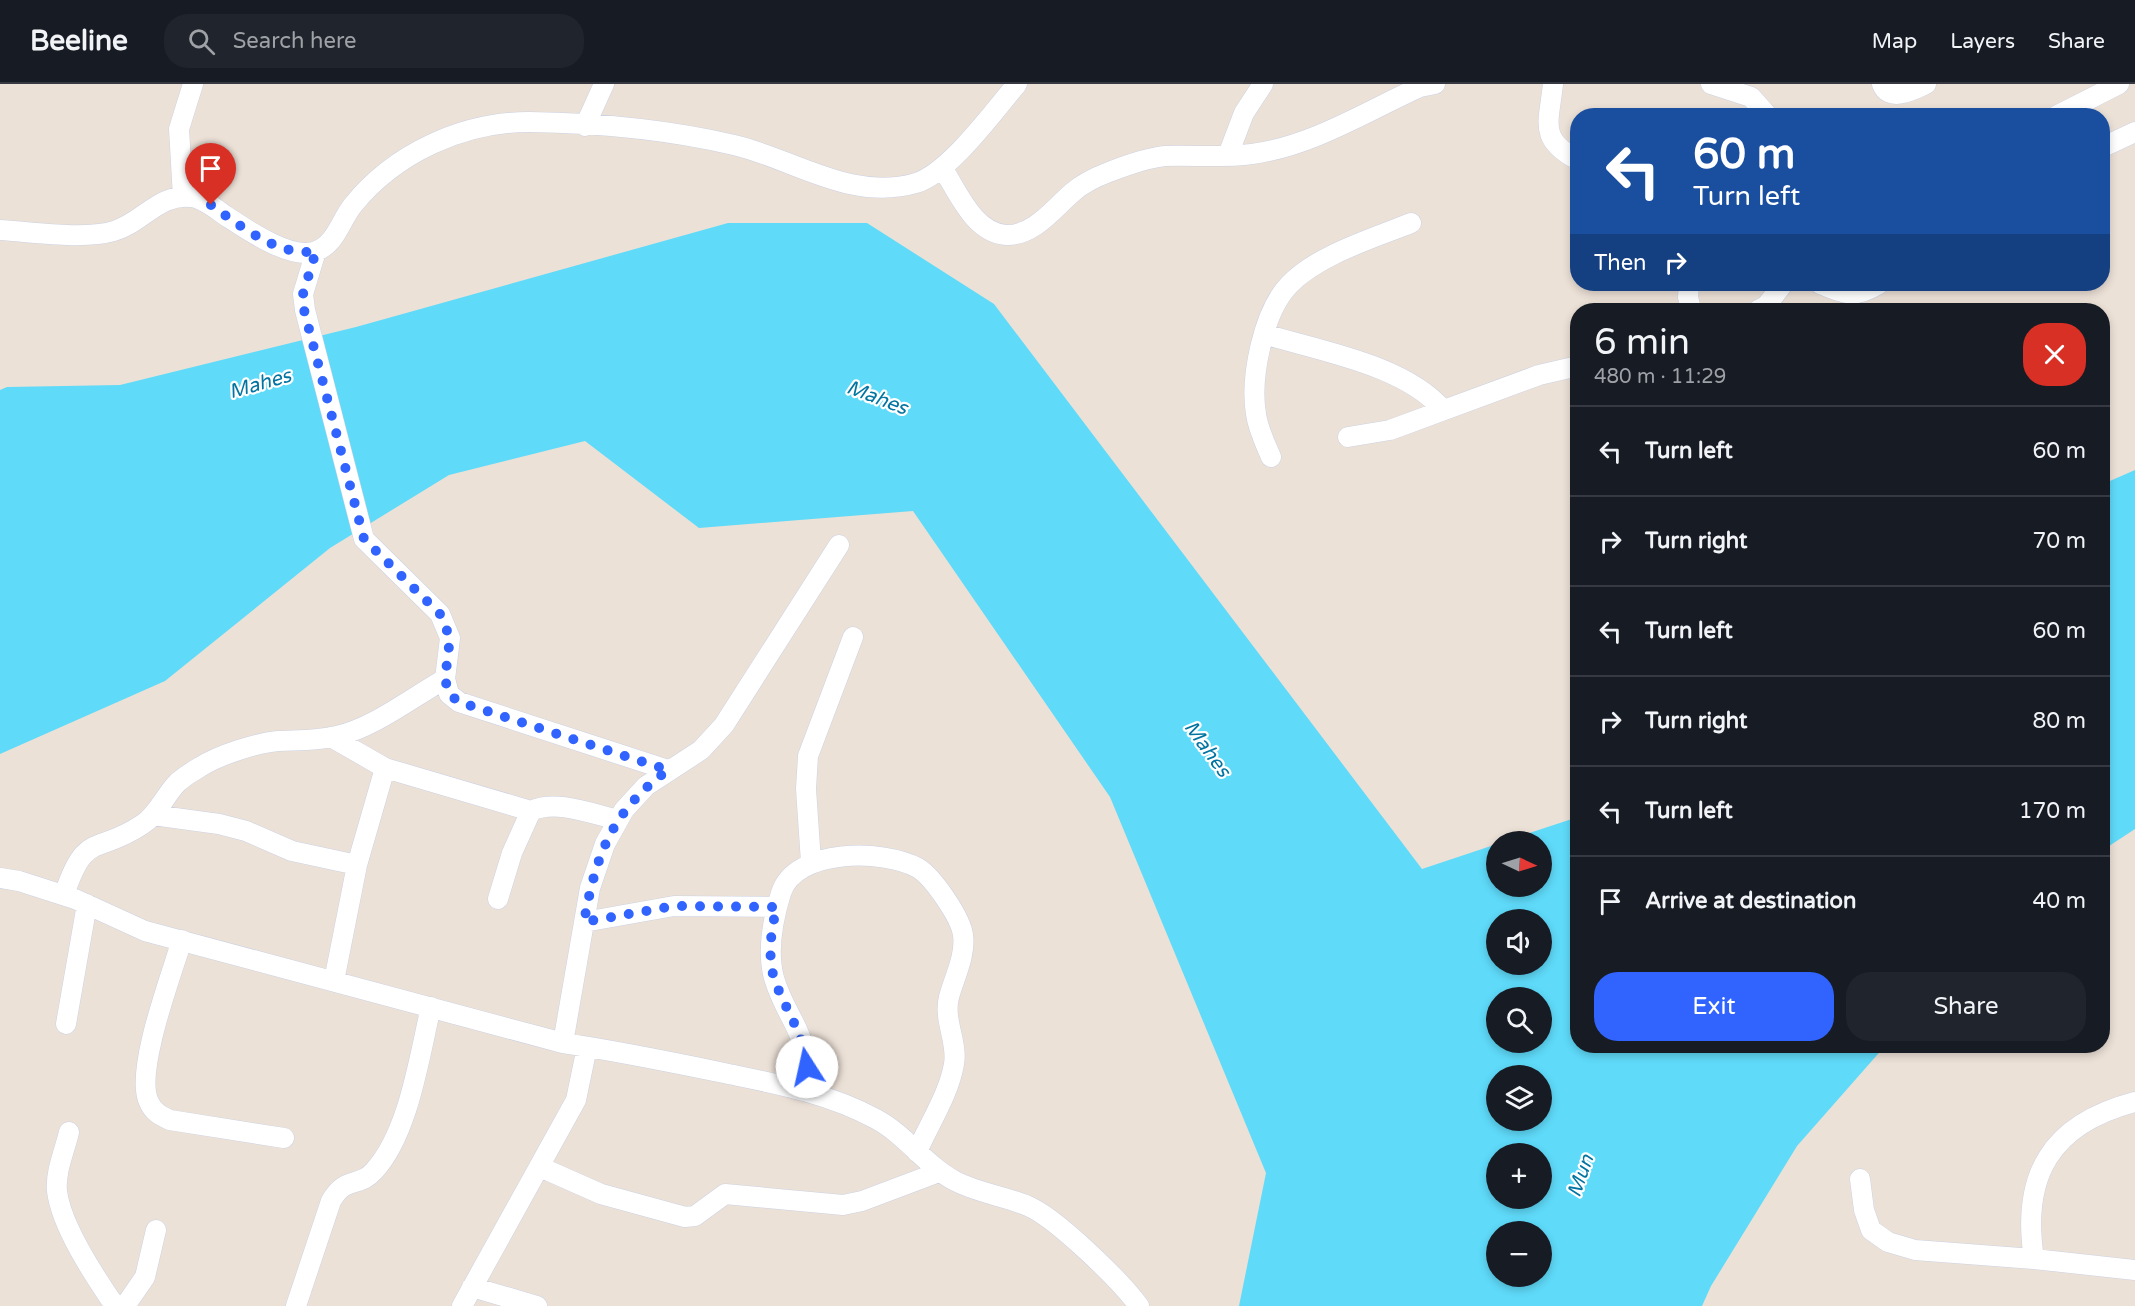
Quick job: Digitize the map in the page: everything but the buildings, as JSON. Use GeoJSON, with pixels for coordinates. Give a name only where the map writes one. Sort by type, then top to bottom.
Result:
{"type":"FeatureCollection","features":[{"type":"Feature","properties":{"kind":"street"},"geometry":{"type":"LineString","coordinates":[[183,197],[179,129],[193,84]]}},
{"type":"Feature","properties":{"kind":"street"},"geometry":{"type":"LineString","coordinates":[[585,126],[604,84]]}},
{"type":"Feature","properties":{"kind":"street"},"geometry":{"type":"LineString","coordinates":[[0,230],[96,234],[115,231],[169,198],[193,197],[211,205],[251,232],[287,249],[302,254],[316,251],[334,238],[352,206],[381,178],[415,154],[443,139],[466,130],[497,123],[585,126],[737,146],[843,183],[878,189],[917,183],[943,169],[1017,84]]}},
{"type":"Feature","properties":{"kind":"street"},"geometry":{"type":"LineString","coordinates":[[1228,155],[1244,113],[1263,84]]}},
{"type":"Feature","properties":{"kind":"street"},"geometry":{"type":"LineString","coordinates":[[943,169],[976,220],[992,231],[1007,235],[1038,224],[1074,191],[1097,176],[1130,164],[1163,156],[1251,154],[1296,144],[1332,130],[1420,87],[1435,84]]}},
{"type":"Feature","properties":{"kind":"street"},"geometry":{"type":"LineString","coordinates":[[1553,84],[1548,129],[1551,141],[1559,150],[1570,156]]}},
{"type":"Feature","properties":{"kind":"street"},"geometry":{"type":"LineString","coordinates":[[1711,84],[1752,91],[1763,108]]}},
{"type":"Feature","properties":{"kind":"street"},"geometry":{"type":"LineString","coordinates":[[1882,84],[1883,88],[1893,94],[1908,93],[1926,84]]}},
{"type":"Feature","properties":{"kind":"street"},"geometry":{"type":"LineString","coordinates":[[2072,108],[2119,84]]}},
{"type":"Feature","properties":{"kind":"street"},"geometry":{"type":"LineString","coordinates":[[2110,144],[2135,132]]}},
{"type":"Feature","properties":{"kind":"street"},"geometry":{"type":"LineString","coordinates":[[1271,458],[1256,414],[1255,387],[1264,334],[1276,303],[1290,284],[1333,256],[1412,223]]}},
{"type":"Feature","properties":{"kind":"street"},"geometry":{"type":"LineString","coordinates":[[316,251],[303,294],[304,310],[364,539],[440,614],[450,638],[445,679],[449,694],[459,702],[668,770]]}},
{"type":"Feature","properties":{"kind":"street"},"geometry":{"type":"LineString","coordinates":[[1768,303],[1778,291]]}},
{"type":"Feature","properties":{"kind":"street"},"geometry":{"type":"LineString","coordinates":[[1838,291],[1856,295],[1864,291]]}},
{"type":"Feature","properties":{"kind":"street"},"geometry":{"type":"LineString","coordinates":[[1264,334],[1394,374],[1431,396],[1443,410]]}},
{"type":"Feature","properties":{"kind":"street"},"geometry":{"type":"LineString","coordinates":[[1348,437],[1390,430],[1539,375],[1570,368]]}},
{"type":"Feature","properties":{"kind":"street"},"geometry":{"type":"LineString","coordinates":[[563,1043],[590,888],[604,844],[618,820],[646,786],[701,750],[724,725],[839,545]]}},
{"type":"Feature","properties":{"kind":"street"},"geometry":{"type":"LineString","coordinates":[[811,862],[806,789],[808,756],[852,637]]}},
{"type":"Feature","properties":{"kind":"street"},"geometry":{"type":"LineString","coordinates":[[64,895],[74,867],[91,846],[129,834],[153,815],[178,782],[201,766],[252,746],[331,737],[359,729],[445,679]]}},
{"type":"Feature","properties":{"kind":"street"},"geometry":{"type":"LineString","coordinates":[[331,737],[385,768],[531,811]]}},
{"type":"Feature","properties":{"kind":"street"},"geometry":{"type":"LineString","coordinates":[[334,981],[357,865],[385,768]]}},
{"type":"Feature","properties":{"kind":"street"},"geometry":{"type":"LineString","coordinates":[[498,899],[512,853],[531,811],[539,807],[552,807],[618,820]]}},
{"type":"Feature","properties":{"kind":"street"},"geometry":{"type":"LineString","coordinates":[[153,815],[219,824],[246,831],[292,851],[357,865]]}},
{"type":"Feature","properties":{"kind":"street"},"geometry":{"type":"LineString","coordinates":[[802,1089],[807,1067],[805,1048],[774,978],[771,953],[777,907],[782,890],[795,872],[811,862],[873,855],[894,858],[920,869],[950,906],[963,935],[947,1011],[955,1063],[917,1152]]}},
{"type":"Feature","properties":{"kind":"street"},"geometry":{"type":"LineString","coordinates":[[0,878],[19,880],[64,895],[145,931],[563,1043],[802,1089],[877,1119],[939,1172],[967,1186],[1028,1206],[1044,1215],[1130,1302]]}},
{"type":"Feature","properties":{"kind":"street"},"geometry":{"type":"LineString","coordinates":[[66,1024],[87,904]]}},
{"type":"Feature","properties":{"kind":"street"},"geometry":{"type":"LineString","coordinates":[[584,922],[674,906],[777,907]]}},
{"type":"Feature","properties":{"kind":"street"},"geometry":{"type":"LineString","coordinates":[[182,940],[151,1046],[147,1068],[148,1101],[157,1114],[170,1120],[284,1138]]}},
{"type":"Feature","properties":{"kind":"street"},"geometry":{"type":"LineString","coordinates":[[297,1306],[331,1201],[338,1188],[348,1182],[362,1180],[374,1172],[402,1124],[431,1007]]}},
{"type":"Feature","properties":{"kind":"street"},"geometry":{"type":"LineString","coordinates":[[462,1306],[576,1100],[586,1047]]}},
{"type":"Feature","properties":{"kind":"street"},"geometry":{"type":"LineString","coordinates":[[2034,1259],[2031,1206],[2039,1174],[2055,1145],[2082,1124],[2135,1102]]}},
{"type":"Feature","properties":{"kind":"street"},"geometry":{"type":"LineString","coordinates":[[69,1132],[58,1175],[57,1190],[60,1202],[90,1270],[115,1306]]}},
{"type":"Feature","properties":{"kind":"street"},"geometry":{"type":"LineString","coordinates":[[540,1167],[601,1194],[685,1217],[695,1216],[725,1194],[828,1205],[856,1203],[939,1172]]}},
{"type":"Feature","properties":{"kind":"street"},"geometry":{"type":"LineString","coordinates":[[1860,1179],[1864,1210],[1871,1230],[1888,1242],[1915,1250],[2034,1259],[2135,1270]]}},
{"type":"Feature","properties":{"kind":"street"},"geometry":{"type":"LineString","coordinates":[[125,1306],[145,1277],[156,1230]]}},
{"type":"Feature","properties":{"kind":"street"},"geometry":{"type":"LineString","coordinates":[[472,1287],[537,1306]]}},
{"type":"Feature","properties":{"kind":"water"},"geometry":{"type":"Polygon","coordinates":[[[728,223],[867,223],[994,304],[1422,869],[1486,848],[1486,897],[1552,897],[1552,831],[1535,831],[1570,820],[1570,1053],[1879,1053],[1797,1146],[1711,1286],[1702,1306],[1239,1306],[1266,1173],[1110,797],[913,511],[699,528],[585,441],[449,475],[330,548],[165,681],[0,754],[0,390],[7,387],[120,385],[356,327],[728,223]]]}},
{"type":"Feature","properties":{"kind":"water"},"geometry":{"type":"Polygon","coordinates":[[[2135,470],[2135,829],[2110,845],[2110,481],[2135,470]]]}},
{"type":"Feature","properties":{"kind":"route"},"geometry":{"type":"LineString","coordinates":[[211,205],[251,232],[287,249],[302,254],[316,251],[303,294],[304,310],[364,539],[440,614],[450,638],[445,679],[449,694],[459,702],[668,770],[646,786],[624,810],[604,844],[590,888],[584,922],[606,920],[674,906],[703,904],[777,907],[771,953],[774,978],[798,1028],[805,1048],[807,1067]]}},
{"type":"Feature","properties":{"kind":"water label","name":"Mahes"},"geometry":{"type":"Point","coordinates":[260,384]}},
{"type":"Feature","properties":{"kind":"water label","name":"Mahes"},"geometry":{"type":"Point","coordinates":[877,398]}},
{"type":"Feature","properties":{"kind":"water label","name":"Mahes"},"geometry":{"type":"Point","coordinates":[1207,749]}},
{"type":"Feature","properties":{"kind":"water label","name":"Mun"},"geometry":{"type":"Point","coordinates":[1581,1176]}}]}
